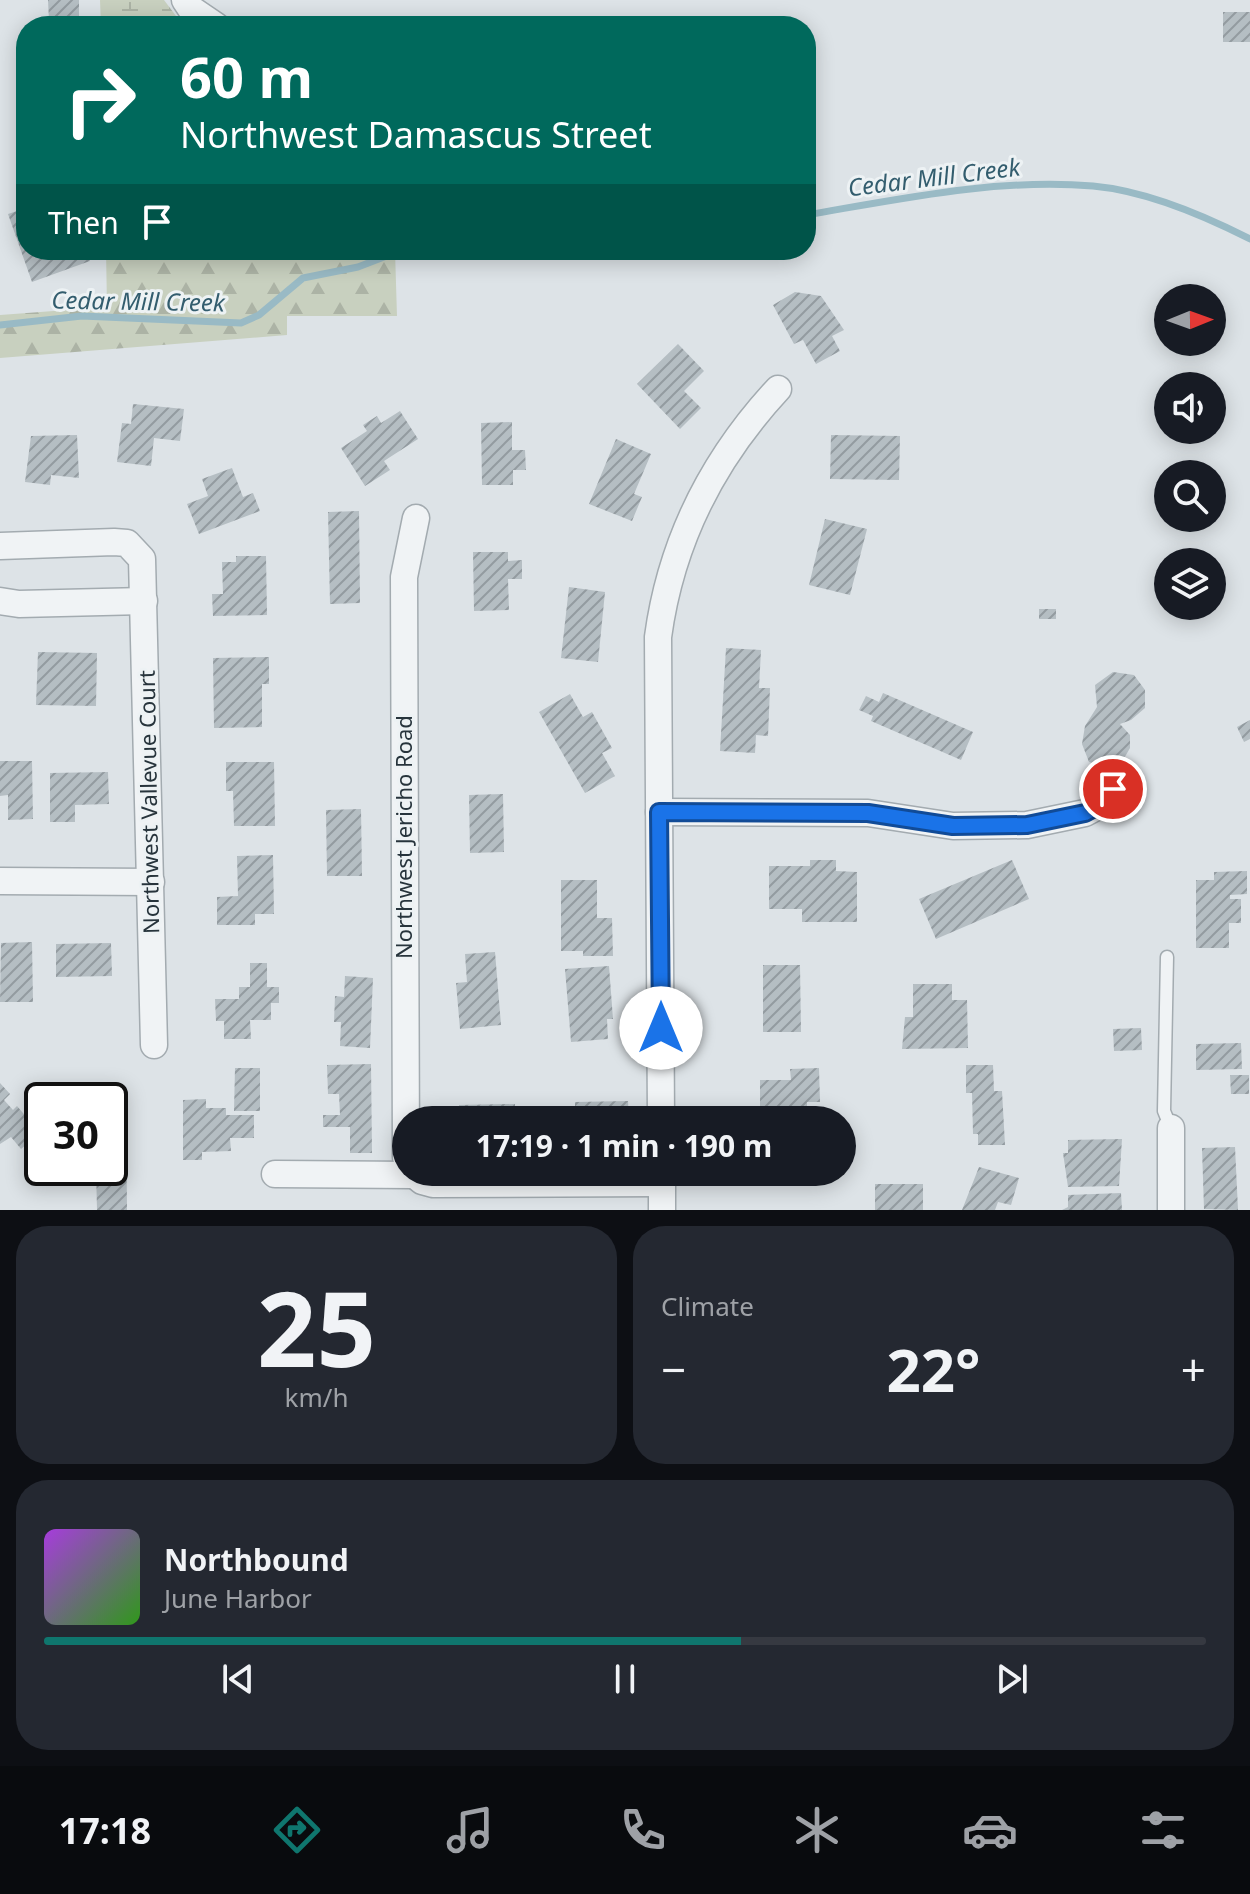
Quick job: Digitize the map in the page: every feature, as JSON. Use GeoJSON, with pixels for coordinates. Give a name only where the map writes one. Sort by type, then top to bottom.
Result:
{"type":"FeatureCollection","features":[{"type":"Feature","properties":{"kind":"street"},"geometry":{"type":"LineString","coordinates":[[185,0],[201,16]]}},
{"type":"Feature","properties":{"kind":"street"},"geometry":{"type":"LineString","coordinates":[[661,1106],[658,637],[663,601],[689,522],[709,478],[726,450],[778,389]]}},
{"type":"Feature","properties":{"kind":"street","name":"Northwest Jericho Road"},"geometry":{"type":"LineString","coordinates":[[409,1106],[404,577],[416,518]]}},
{"type":"Feature","properties":{"kind":"street","name":"Northwest Vallevue Court"},"geometry":{"type":"LineString","coordinates":[[0,546],[127,543],[142,559],[154,1045]]}},
{"type":"Feature","properties":{"kind":"street"},"geometry":{"type":"LineString","coordinates":[[0,601],[19,604],[144,601]]}},
{"type":"Feature","properties":{"kind":"street"},"geometry":{"type":"LineString","coordinates":[[659,812],[868,813],[953,826],[1027,825],[1085,813],[1102,804],[1113,789]]}},
{"type":"Feature","properties":{"kind":"street"},"geometry":{"type":"LineString","coordinates":[[0,881],[151,882]]}},
{"type":"Feature","properties":{"kind":"street"},"geometry":{"type":"LineString","coordinates":[[1171,1128],[1171,1210]]}},
{"type":"Feature","properties":{"kind":"street"},"geometry":{"type":"LineString","coordinates":[[275,1174],[392,1169]]}},
{"type":"Feature","properties":{"kind":"street"},"geometry":{"type":"LineString","coordinates":[[662,1186],[662,1210]]}},
{"type":"Feature","properties":{"kind":"lane"},"geometry":{"type":"LineString","coordinates":[[1167,957],[1164,1111],[1171,1128]]}},
{"type":"Feature","properties":{"kind":"green space"},"geometry":{"type":"Polygon","coordinates":[[[100,0],[164,0],[176,16],[101,16],[100,0]]]}},
{"type":"Feature","properties":{"kind":"green space"},"geometry":{"type":"Polygon","coordinates":[[[106,260],[395,260],[397,316],[287,316],[287,335],[0,358],[0,315],[107,307],[106,260]]]}},
{"type":"Feature","properties":{"kind":"building"},"geometry":{"type":"Polygon","coordinates":[[[48,0],[79,0],[79,16],[49,16],[48,0]]]}},
{"type":"Feature","properties":{"kind":"building"},"geometry":{"type":"Polygon","coordinates":[[[1223,12],[1250,12],[1250,42],[1223,42],[1223,12]]]}},
{"type":"Feature","properties":{"kind":"building"},"geometry":{"type":"Polygon","coordinates":[[[16,211],[16,237],[8,214],[16,211]]]}},
{"type":"Feature","properties":{"kind":"building"},"geometry":{"type":"Polygon","coordinates":[[[24,260],[90,260],[90,261],[32,282],[24,260]]]}},
{"type":"Feature","properties":{"kind":"building"},"geometry":{"type":"Polygon","coordinates":[[[795,292],[821,296],[844,330],[832,336],[840,351],[816,364],[803,340],[794,344],[773,305],[795,292]]]}},
{"type":"Feature","properties":{"kind":"building"},"geometry":{"type":"Polygon","coordinates":[[[678,344],[704,371],[684,391],[701,408],[680,429],[637,384],[678,344]]]}},
{"type":"Feature","properties":{"kind":"building"},"geometry":{"type":"Polygon","coordinates":[[[133,404],[184,409],[180,441],[154,438],[151,466],[117,462],[122,423],[131,424],[133,404]]]}},
{"type":"Feature","properties":{"kind":"building"},"geometry":{"type":"Polygon","coordinates":[[[400,411],[418,439],[384,461],[390,470],[365,486],[341,448],[367,431],[363,425],[377,416],[381,423],[400,411]]]}},
{"type":"Feature","properties":{"kind":"building"},"geometry":{"type":"Polygon","coordinates":[[[512,422],[512,450],[525,450],[526,470],[513,470],[513,485],[482,485],[481,423],[512,422]]]}},
{"type":"Feature","properties":{"kind":"building"},"geometry":{"type":"Polygon","coordinates":[[[77,435],[79,478],[51,475],[50,485],[25,482],[31,436],[77,435]]]}},
{"type":"Feature","properties":{"kind":"building"},"geometry":{"type":"Polygon","coordinates":[[[831,435],[900,436],[899,480],[830,479],[831,435]]]}},
{"type":"Feature","properties":{"kind":"building"},"geometry":{"type":"Polygon","coordinates":[[[616,439],[651,454],[634,494],[642,497],[632,521],[589,504],[616,439]]]}},
{"type":"Feature","properties":{"kind":"building"},"geometry":{"type":"Polygon","coordinates":[[[232,468],[243,497],[253,493],[260,511],[199,534],[187,504],[208,496],[202,479],[232,468]]]}},
{"type":"Feature","properties":{"kind":"building"},"geometry":{"type":"Polygon","coordinates":[[[359,511],[360,603],[330,604],[328,512],[359,511]]]}},
{"type":"Feature","properties":{"kind":"building"},"geometry":{"type":"Polygon","coordinates":[[[825,519],[867,529],[850,595],[809,585],[825,519]]]}},
{"type":"Feature","properties":{"kind":"building"},"geometry":{"type":"Polygon","coordinates":[[[473,552],[508,552],[508,561],[522,560],[522,579],[508,579],[509,610],[474,611],[473,552]]]}},
{"type":"Feature","properties":{"kind":"building"},"geometry":{"type":"Polygon","coordinates":[[[236,556],[266,556],[267,615],[213,616],[212,594],[223,594],[222,562],[236,562],[236,556]]]}},
{"type":"Feature","properties":{"kind":"building"},"geometry":{"type":"Polygon","coordinates":[[[569,587],[605,592],[598,662],[561,658],[569,587]]]}},
{"type":"Feature","properties":{"kind":"building"},"geometry":{"type":"Polygon","coordinates":[[[1039,609],[1056,609],[1056,619],[1039,619],[1039,609]]]}},
{"type":"Feature","properties":{"kind":"building"},"geometry":{"type":"Polygon","coordinates":[[[726,648],[761,650],[759,688],[770,688],[768,736],[756,735],[755,753],[720,751],[726,648]]]}},
{"type":"Feature","properties":{"kind":"building"},"geometry":{"type":"Polygon","coordinates":[[[38,652],[97,653],[96,706],[36,705],[38,652]]]}},
{"type":"Feature","properties":{"kind":"building"},"geometry":{"type":"Polygon","coordinates":[[[269,657],[269,684],[262,684],[262,727],[214,728],[213,658],[269,657]]]}},
{"type":"Feature","properties":{"kind":"building"},"geometry":{"type":"Polygon","coordinates":[[[1113,672],[1134,675],[1145,690],[1145,708],[1131,720],[1120,724],[1130,735],[1130,748],[1122,762],[1107,767],[1089,762],[1082,744],[1085,726],[1097,707],[1095,685],[1113,672]]]}},
{"type":"Feature","properties":{"kind":"building"},"geometry":{"type":"Polygon","coordinates":[[[883,693],[973,732],[961,760],[871,721],[873,716],[859,710],[866,696],[879,702],[883,693]]]}},
{"type":"Feature","properties":{"kind":"building"},"geometry":{"type":"Polygon","coordinates":[[[570,694],[583,717],[592,712],[612,748],[602,753],[615,776],[585,793],[539,712],[570,694]]]}},
{"type":"Feature","properties":{"kind":"building"},"geometry":{"type":"Polygon","coordinates":[[[1250,720],[1250,739],[1244,742],[1237,727],[1250,720]]]}},
{"type":"Feature","properties":{"kind":"building"},"geometry":{"type":"Polygon","coordinates":[[[0,761],[32,761],[33,819],[8,820],[8,795],[0,796],[0,761]]]}},
{"type":"Feature","properties":{"kind":"building"},"geometry":{"type":"Polygon","coordinates":[[[226,762],[274,762],[275,826],[234,826],[233,791],[226,791],[226,762]]]}},
{"type":"Feature","properties":{"kind":"building"},"geometry":{"type":"Polygon","coordinates":[[[108,772],[109,804],[75,805],[75,822],[50,822],[50,773],[108,772]]]}},
{"type":"Feature","properties":{"kind":"building"},"geometry":{"type":"Polygon","coordinates":[[[503,794],[504,852],[470,853],[469,795],[503,794]]]}},
{"type":"Feature","properties":{"kind":"building"},"geometry":{"type":"Polygon","coordinates":[[[361,809],[362,876],[327,876],[326,810],[361,809]]]}},
{"type":"Feature","properties":{"kind":"building"},"geometry":{"type":"Polygon","coordinates":[[[273,855],[274,914],[255,914],[255,925],[217,925],[217,897],[238,896],[237,856],[273,855]]]}},
{"type":"Feature","properties":{"kind":"building"},"geometry":{"type":"Polygon","coordinates":[[[810,860],[836,860],[836,871],[857,872],[857,922],[802,922],[802,909],[769,909],[769,866],[810,866],[810,860]]]}},
{"type":"Feature","properties":{"kind":"building"},"geometry":{"type":"Polygon","coordinates":[[[1012,860],[1029,899],[936,939],[919,899],[1012,860]]]}},
{"type":"Feature","properties":{"kind":"building"},"geometry":{"type":"Polygon","coordinates":[[[1247,871],[1247,894],[1230,895],[1230,899],[1241,899],[1241,923],[1229,923],[1229,948],[1196,948],[1196,880],[1214,880],[1214,872],[1247,871]]]}},
{"type":"Feature","properties":{"kind":"building"},"geometry":{"type":"Polygon","coordinates":[[[561,880],[597,880],[597,918],[612,918],[613,956],[583,956],[583,951],[561,951],[561,880]]]}},
{"type":"Feature","properties":{"kind":"building"},"geometry":{"type":"Polygon","coordinates":[[[32,942],[33,1002],[0,1002],[1,943],[32,942]]]}},
{"type":"Feature","properties":{"kind":"building"},"geometry":{"type":"Polygon","coordinates":[[[111,943],[112,976],[56,977],[56,944],[111,943]]]}},
{"type":"Feature","properties":{"kind":"building"},"geometry":{"type":"Polygon","coordinates":[[[495,952],[501,1025],[460,1029],[456,983],[467,982],[465,954],[495,952]]]}},
{"type":"Feature","properties":{"kind":"building"},"geometry":{"type":"Polygon","coordinates":[[[250,963],[267,963],[267,987],[279,987],[279,1003],[271,1003],[271,1020],[250,1020],[251,1039],[224,1039],[224,1021],[216,1021],[215,999],[239,999],[239,987],[250,987],[250,963]]]}},
{"type":"Feature","properties":{"kind":"building"},"geometry":{"type":"Polygon","coordinates":[[[763,965],[800,965],[801,1032],[763,1032],[763,965]]]}},
{"type":"Feature","properties":{"kind":"building"},"geometry":{"type":"Polygon","coordinates":[[[609,966],[613,1019],[607,1019],[608,1039],[571,1042],[565,969],[609,966]]]}},
{"type":"Feature","properties":{"kind":"building"},"geometry":{"type":"Polygon","coordinates":[[[345,976],[373,978],[370,1048],[340,1046],[341,1022],[334,1022],[335,996],[344,997],[345,976]]]}},
{"type":"Feature","properties":{"kind":"building"},"geometry":{"type":"Polygon","coordinates":[[[913,984],[952,984],[952,1000],[967,1000],[968,1048],[902,1049],[905,1017],[913,1017],[913,984]]]}},
{"type":"Feature","properties":{"kind":"building"},"geometry":{"type":"Polygon","coordinates":[[[1141,1028],[1142,1050],[1114,1051],[1113,1029],[1141,1028]]]}},
{"type":"Feature","properties":{"kind":"building"},"geometry":{"type":"Polygon","coordinates":[[[1241,1043],[1242,1069],[1196,1070],[1196,1044],[1241,1043]]]}},
{"type":"Feature","properties":{"kind":"building"},"geometry":{"type":"Polygon","coordinates":[[[371,1064],[372,1153],[350,1153],[350,1127],[323,1127],[323,1115],[340,1115],[339,1094],[328,1094],[327,1065],[371,1064]]]}},
{"type":"Feature","properties":{"kind":"building"},"geometry":{"type":"Polygon","coordinates":[[[966,1065],[993,1065],[994,1091],[1002,1091],[1005,1145],[978,1145],[978,1134],[973,1134],[972,1093],[966,1093],[966,1065]]]}},
{"type":"Feature","properties":{"kind":"building"},"geometry":{"type":"Polygon","coordinates":[[[235,1068],[260,1068],[260,1111],[234,1111],[235,1068]]]}},
{"type":"Feature","properties":{"kind":"building"},"geometry":{"type":"Polygon","coordinates":[[[819,1068],[820,1102],[807,1102],[807,1106],[760,1106],[760,1080],[791,1080],[790,1069],[819,1068]]]}},
{"type":"Feature","properties":{"kind":"building"},"geometry":{"type":"Polygon","coordinates":[[[1230,1075],[1249,1075],[1249,1094],[1231,1094],[1230,1075]]]}},
{"type":"Feature","properties":{"kind":"building"},"geometry":{"type":"Polygon","coordinates":[[[0,1083],[10,1094],[4,1100],[13,1110],[17,1106],[24,1114],[24,1146],[21,1149],[11,1137],[0,1144],[0,1083]]]}},
{"type":"Feature","properties":{"kind":"building"},"geometry":{"type":"Polygon","coordinates":[[[206,1099],[206,1108],[226,1108],[226,1115],[254,1115],[254,1138],[230,1138],[231,1151],[202,1152],[202,1160],[183,1160],[183,1100],[206,1099]]]}},
{"type":"Feature","properties":{"kind":"building"},"geometry":{"type":"Polygon","coordinates":[[[628,1101],[628,1106],[575,1106],[575,1102],[628,1101]]]}},
{"type":"Feature","properties":{"kind":"building"},"geometry":{"type":"Polygon","coordinates":[[[515,1104],[515,1106],[459,1106],[515,1104]]]}},
{"type":"Feature","properties":{"kind":"building"},"geometry":{"type":"Polygon","coordinates":[[[1122,1139],[1119,1186],[1068,1187],[1063,1153],[1068,1153],[1068,1140],[1122,1139]]]}},
{"type":"Feature","properties":{"kind":"building"},"geometry":{"type":"Polygon","coordinates":[[[1235,1147],[1238,1210],[1204,1209],[1202,1148],[1235,1147]]]}},
{"type":"Feature","properties":{"kind":"building"},"geometry":{"type":"Polygon","coordinates":[[[979,1167],[1019,1178],[1011,1205],[998,1202],[995,1210],[962,1210],[979,1167]]]}},
{"type":"Feature","properties":{"kind":"building"},"geometry":{"type":"Polygon","coordinates":[[[875,1184],[923,1184],[923,1210],[875,1210],[875,1184]]]}},
{"type":"Feature","properties":{"kind":"building"},"geometry":{"type":"Polygon","coordinates":[[[96,1186],[127,1186],[127,1210],[97,1210],[96,1186]]]}},
{"type":"Feature","properties":{"kind":"building"},"geometry":{"type":"Polygon","coordinates":[[[1121,1193],[1122,1210],[1062,1210],[1068,1207],[1068,1195],[1121,1193]]]}},
{"type":"Feature","properties":{"kind":"waterway","name":"Cedar Mill Creek"},"geometry":{"type":"LineString","coordinates":[[816,213],[985,187],[1093,186],[1134,193],[1174,205],[1250,239]]}},
{"type":"Feature","properties":{"kind":"waterway","name":"Cedar Mill Creek"},"geometry":{"type":"LineString","coordinates":[[0,325],[82,316],[241,323],[259,315],[303,278],[358,267],[376,260]]}},
{"type":"Feature","properties":{"kind":"route"},"geometry":{"type":"LineString","coordinates":[[661,1028],[659,812],[868,813],[953,826],[1027,825],[1085,813],[1102,804],[1113,789]]}}]}
